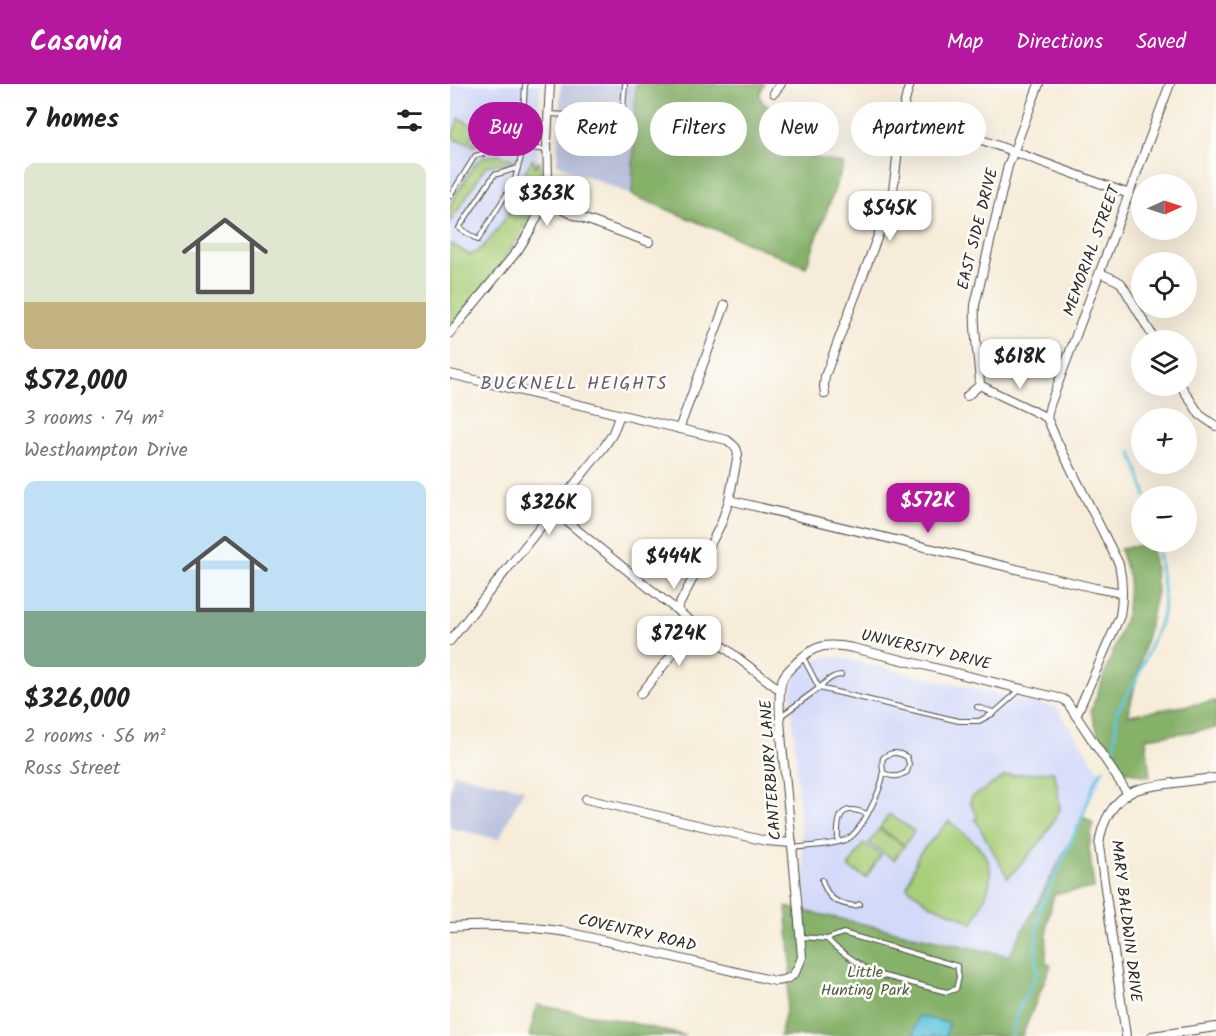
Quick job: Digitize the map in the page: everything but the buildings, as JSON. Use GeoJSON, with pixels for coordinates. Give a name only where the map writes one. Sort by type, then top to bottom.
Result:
{"type":"FeatureCollection","features":[{"type":"Feature","properties":{"kind":"street"},"geometry":{"type":"LineString","coordinates":[[450,333],[519,250],[544,201],[548,178],[550,84]]}},
{"type":"Feature","properties":{"kind":"street"},"geometry":{"type":"LineString","coordinates":[[774,93],[781,84]]}},
{"type":"Feature","properties":{"kind":"street"},"geometry":{"type":"LineString","coordinates":[[904,102],[910,84]]}},
{"type":"Feature","properties":{"kind":"street","name":"EAST SIDE DRIVE"},"geometry":{"type":"LineString","coordinates":[[980,385],[974,321],[975,305],[1013,151],[1038,84]]}},
{"type":"Feature","properties":{"kind":"street","name":"MEMORIAL STREET"},"geometry":{"type":"LineString","coordinates":[[1047,418],[1170,84]]}},
{"type":"Feature","properties":{"kind":"street"},"geometry":{"type":"LineString","coordinates":[[986,141],[1129,195]]}},
{"type":"Feature","properties":{"kind":"street"},"geometry":{"type":"LineString","coordinates":[[825,394],[825,376],[891,201],[897,156]]}},
{"type":"Feature","properties":{"kind":"street"},"geometry":{"type":"LineString","coordinates":[[544,201],[571,214],[649,243]]}},
{"type":"Feature","properties":{"kind":"street"},"geometry":{"type":"LineString","coordinates":[[1100,273],[1121,283],[1149,330]]}},
{"type":"Feature","properties":{"kind":"street"},"geometry":{"type":"LineString","coordinates":[[679,429],[725,305]]}},
{"type":"Feature","properties":{"kind":"street"},"geometry":{"type":"LineString","coordinates":[[450,374],[727,440],[736,448],[738,460],[721,524],[677,609]]}},
{"type":"Feature","properties":{"kind":"street"},"geometry":{"type":"LineString","coordinates":[[967,396],[980,385],[1047,418],[1119,564],[1122,579],[1120,616],[1076,716],[1128,794],[1149,787],[1216,778]]}},
{"type":"Feature","properties":{"kind":"street"},"geometry":{"type":"LineString","coordinates":[[1187,396],[1200,415],[1216,426]]}},
{"type":"Feature","properties":{"kind":"street"},"geometry":{"type":"LineString","coordinates":[[450,641],[604,447],[620,415]]}},
{"type":"Feature","properties":{"kind":"street"},"geometry":{"type":"LineString","coordinates":[[729,500],[1122,593]]}},
{"type":"Feature","properties":{"kind":"street","name":"CANTERBURY LANE"},"geometry":{"type":"LineString","coordinates":[[553,510],[618,564],[780,690],[780,717],[802,957]]}},
{"type":"Feature","properties":{"kind":"street"},"geometry":{"type":"LineString","coordinates":[[641,694],[696,624]]}},
{"type":"Feature","properties":{"kind":"street","name":"UNIVERSITY DRIVE"},"geometry":{"type":"LineString","coordinates":[[780,690],[783,677],[803,657],[819,647],[836,645],[1063,699],[1076,716]]}},
{"type":"Feature","properties":{"kind":"street","name":"MARY BALDWIN DRIVE"},"geometry":{"type":"LineString","coordinates":[[1126,1036],[1099,846],[1104,822],[1112,808],[1128,794]]}},
{"type":"Feature","properties":{"kind":"street"},"geometry":{"type":"LineString","coordinates":[[586,799],[766,842],[792,845]]}},
{"type":"Feature","properties":{"kind":"street","name":"COVENTRY ROAD"},"geometry":{"type":"LineString","coordinates":[[450,927],[511,925],[544,928],[775,981],[789,979],[796,973],[802,957]]}},
{"type":"Feature","properties":{"kind":"street"},"geometry":{"type":"LineString","coordinates":[[1152,1036],[1216,1027]]}},
{"type":"Feature","properties":{"kind":"lane"},"geometry":{"type":"LineString","coordinates":[[524,102],[525,84]]}},
{"type":"Feature","properties":{"kind":"lane"},"geometry":{"type":"LineString","coordinates":[[623,102],[625,84]]}},
{"type":"Feature","properties":{"kind":"lane"},"geometry":{"type":"LineString","coordinates":[[548,114],[555,114]]}},
{"type":"Feature","properties":{"kind":"lane"},"geometry":{"type":"LineString","coordinates":[[543,150],[547,150]]}},
{"type":"Feature","properties":{"kind":"lane"},"geometry":{"type":"LineString","coordinates":[[450,196],[475,156]]}},
{"type":"Feature","properties":{"kind":"lane"},"geometry":{"type":"LineString","coordinates":[[518,168],[494,175],[459,228],[478,240],[514,182],[518,168],[521,157],[521,156]]}},
{"type":"Feature","properties":{"kind":"lane"},"geometry":{"type":"LineString","coordinates":[[803,657],[819,688],[959,721],[979,721],[994,712],[1022,688]]}},
{"type":"Feature","properties":{"kind":"lane"},"geometry":{"type":"LineString","coordinates":[[780,717],[832,677],[842,675]]}},
{"type":"Feature","properties":{"kind":"lane"},"geometry":{"type":"LineString","coordinates":[[977,707],[994,712]]}},
{"type":"Feature","properties":{"kind":"lane"},"geometry":{"type":"LineString","coordinates":[[792,845],[838,842],[848,839],[854,834],[875,800],[884,773],[881,766],[883,758],[888,754],[898,752],[907,757],[909,764],[907,772],[898,777],[890,777],[884,773]]}},
{"type":"Feature","properties":{"kind":"lane"},"geometry":{"type":"LineString","coordinates":[[838,842],[838,818],[842,812],[857,809],[867,814]]}},
{"type":"Feature","properties":{"kind":"lane"},"geometry":{"type":"LineString","coordinates":[[822,880],[826,892],[834,901],[855,906],[861,904]]}},
{"type":"Feature","properties":{"kind":"lane"},"geometry":{"type":"LineString","coordinates":[[800,937],[827,939],[843,933],[957,966],[959,977],[956,989],[947,992],[872,973],[827,939]]}},
{"type":"Feature","properties":{"kind":"shaded area"},"geometry":{"type":"Polygon","coordinates":[[[450,84],[540,84],[539,102],[468,102],[468,156],[537,156],[537,170],[450,321],[450,84]]]}},
{"type":"Feature","properties":{"kind":"shaded area"},"geometry":{"type":"Polygon","coordinates":[[[561,84],[636,84],[635,102],[560,102],[561,84]]]}},
{"type":"Feature","properties":{"kind":"shaded area"},"geometry":{"type":"Polygon","coordinates":[[[557,156],[633,156],[632,195],[557,164],[557,156]]]}},
{"type":"Feature","properties":{"kind":"shaded area"},"geometry":{"type":"Polygon","coordinates":[[[828,656],[1057,708],[1103,776],[1009,956],[807,911],[791,694],[794,679],[804,665],[828,656]]]}},
{"type":"Feature","properties":{"kind":"shaded area"},"geometry":{"type":"Polygon","coordinates":[[[454,773],[524,789],[499,839],[450,828],[450,791],[454,773]]]}},
{"type":"Feature","properties":{"kind":"green space"},"geometry":{"type":"Polygon","coordinates":[[[636,84],[765,84],[760,97],[763,102],[759,102],[759,156],[807,156],[844,164],[806,267],[632,195],[633,156],[638,156],[638,102],[635,102],[636,84]]]}},
{"type":"Feature","properties":{"kind":"green space"},"geometry":{"type":"Polygon","coordinates":[[[459,118],[468,123],[468,144],[457,141],[453,133],[459,118]]]}},
{"type":"Feature","properties":{"kind":"green space"},"geometry":{"type":"Polygon","coordinates":[[[502,156],[514,159],[512,162],[486,166],[450,223],[450,205],[471,170],[484,157],[502,156]]]}},
{"type":"Feature","properties":{"kind":"green space"},"geometry":{"type":"Polygon","coordinates":[[[532,160],[535,167],[538,162],[540,163],[540,183],[535,205],[524,227],[495,272],[450,326],[450,243],[470,255],[486,244],[527,182],[525,171],[532,160]]]}},
{"type":"Feature","properties":{"kind":"green space"},"geometry":{"type":"Polygon","coordinates":[[[1131,547],[1131,552],[1153,552],[1157,592],[1128,715],[1216,701],[1216,728],[1146,738],[1150,777],[1123,770],[1099,737],[1091,711],[1127,613],[1129,578],[1120,549],[1131,547]]]}},
{"type":"Feature","properties":{"kind":"green space"},"geometry":{"type":"Polygon","coordinates":[[[1053,771],[1060,810],[1042,840],[1008,878],[975,819],[978,818],[970,802],[972,797],[1005,776],[1053,771]]]}},
{"type":"Feature","properties":{"kind":"green space"},"geometry":{"type":"Polygon","coordinates":[[[889,814],[914,831],[905,845],[880,828],[889,814]]]}},
{"type":"Feature","properties":{"kind":"green space","name":"Little Hunting Park"},"geometry":{"type":"Polygon","coordinates":[[[1083,817],[1093,823],[1089,848],[1094,888],[1054,894],[1047,923],[1046,964],[1051,965],[1022,1036],[780,1036],[786,1011],[791,964],[786,907],[1009,956],[1083,817]]]}},
{"type":"Feature","properties":{"kind":"green space"},"geometry":{"type":"Polygon","coordinates":[[[949,821],[981,850],[990,869],[989,885],[973,924],[960,916],[931,905],[907,887],[918,855],[949,821]]]}},
{"type":"Feature","properties":{"kind":"green space"},"geometry":{"type":"Polygon","coordinates":[[[879,829],[904,846],[894,860],[869,843],[879,829]]]}},
{"type":"Feature","properties":{"kind":"green space"},"geometry":{"type":"Polygon","coordinates":[[[864,843],[881,855],[866,878],[848,867],[864,843]]]}},
{"type":"Feature","properties":{"kind":"green space"},"geometry":{"type":"Polygon","coordinates":[[[537,1005],[624,1021],[686,1036],[529,1036],[537,1005]]]}},
{"type":"Feature","properties":{"kind":"water"},"geometry":{"type":"Polygon","coordinates":[[[918,1016],[949,1023],[946,1036],[913,1036],[918,1016]]]}},
{"type":"Feature","properties":{"kind":"waterway"},"geometry":{"type":"LineString","coordinates":[[1139,474],[1143,486]]}},
{"type":"Feature","properties":{"kind":"waterway"},"geometry":{"type":"LineString","coordinates":[[1112,754],[1117,711],[1136,681],[1163,615],[1164,596],[1158,552]]}},
{"type":"Feature","properties":{"kind":"waterway"},"geometry":{"type":"LineString","coordinates":[[1011,1036],[1018,1011],[1037,974],[1036,942],[1040,908],[1080,822],[1096,780],[1103,769]]}},
{"type":"Feature","properties":{"kind":"district","name":"BUCKNELL HEIGHTS"},"geometry":{"type":"Point","coordinates":[574,384]}}]}
